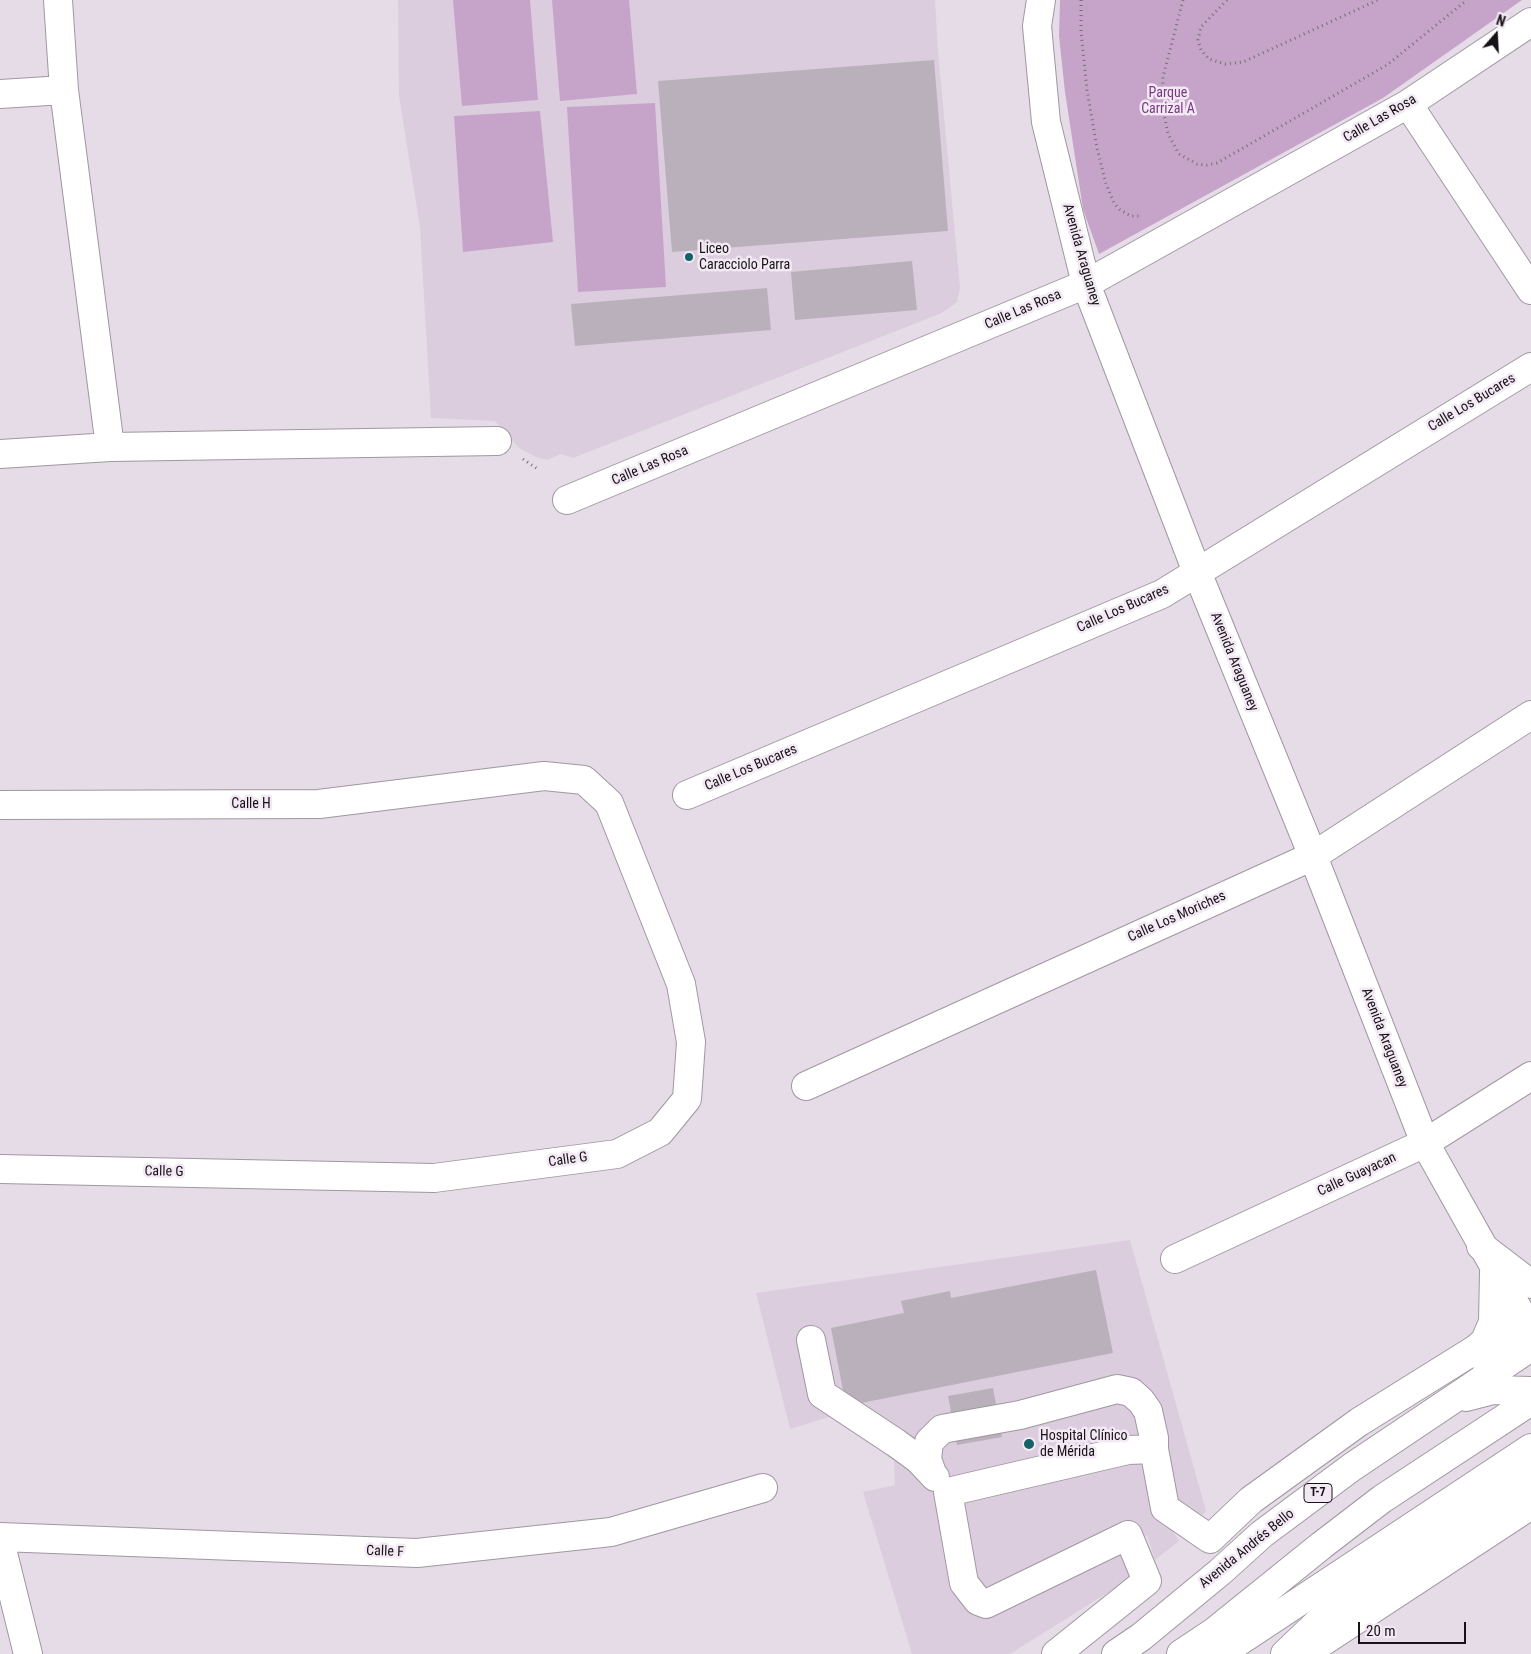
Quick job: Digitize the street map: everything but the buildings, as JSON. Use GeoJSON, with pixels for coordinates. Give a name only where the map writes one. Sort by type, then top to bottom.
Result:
{"type":"FeatureCollection","features":[{"type":"Feature","properties":{"kind":"main road"},"geometry":{"type":"LineString","coordinates":[[58,0],[64,90],[110,447]]}},
{"type":"Feature","properties":{"kind":"main road","name":"Avenida Araguaney"},"geometry":{"type":"LineString","coordinates":[[1041,0],[1037,26],[1046,122],[1086,284],[1196,572],[1313,856],[1425,1144],[1487,1257],[1521,1291],[1531,1332]]}},
{"type":"Feature","properties":{"kind":"main road","name":"Calle Las Rosa"},"geometry":{"type":"LineString","coordinates":[[567,500],[1086,284],[1408,104],[1531,22]]}},
{"type":"Feature","properties":{"kind":"main road"},"geometry":{"type":"LineString","coordinates":[[0,94],[64,90]]}},
{"type":"Feature","properties":{"kind":"main road"},"geometry":{"type":"LineString","coordinates":[[1408,104],[1531,290]]}},
{"type":"Feature","properties":{"kind":"main road","name":"Calle Los Bucares"},"geometry":{"type":"LineString","coordinates":[[687,795],[1162,594],[1531,367]]}},
{"type":"Feature","properties":{"kind":"main road"},"geometry":{"type":"LineString","coordinates":[[0,454],[110,447],[497,441]]}},
{"type":"Feature","properties":{"kind":"main road","name":"Calle Los Moriches"},"geometry":{"type":"LineString","coordinates":[[806,1086],[1313,856],[1531,715]]}},
{"type":"Feature","properties":{"kind":"main road","name":"Calle G"},"geometry":{"type":"LineString","coordinates":[[0,1169],[434,1178],[617,1154],[660,1132],[686,1099],[691,1042],[681,984],[609,803],[584,780],[544,776],[501,780]]}},
{"type":"Feature","properties":{"kind":"main road","name":"Calle H"},"geometry":{"type":"LineString","coordinates":[[0,805],[318,804],[501,780]]}},
{"type":"Feature","properties":{"kind":"main road","name":"Calle Guayacan"},"geometry":{"type":"LineString","coordinates":[[1174,1259],[1425,1144],[1531,1076]]}},
{"type":"Feature","properties":{"kind":"main road"},"geometry":{"type":"LineString","coordinates":[[1056,1654],[1146,1581],[1128,1535],[986,1604],[978,1601],[964,1583],[940,1483],[927,1459],[929,1442],[942,1429],[1020,1415],[1117,1389],[1131,1392],[1148,1411],[1165,1508],[1210,1539],[1251,1500],[1335,1439],[1476,1349],[1485,1340],[1494,1308],[1487,1257]]}},
{"type":"Feature","properties":{"kind":"main road"},"geometry":{"type":"LineString","coordinates":[[1482,1379],[1505,1342],[1510,1317],[1521,1291]]}},
{"type":"Feature","properties":{"kind":"main road"},"geometry":{"type":"LineString","coordinates":[[811,1340],[822,1394],[896,1443],[940,1483]]}},
{"type":"Feature","properties":{"kind":"main road","name":"Avenida Andrés Bello"},"geometry":{"type":"LineString","coordinates":[[1116,1654],[1141,1637],[1262,1534],[1352,1466],[1531,1347]]}},
{"type":"Feature","properties":{"kind":"main road"},"geometry":{"type":"LineString","coordinates":[[1445,1403],[1493,1390],[1531,1391]]}},
{"type":"Feature","properties":{"kind":"main road"},"geometry":{"type":"LineString","coordinates":[[1181,1654],[1214,1632],[1322,1545],[1382,1500],[1531,1401]]}},
{"type":"Feature","properties":{"kind":"main road"},"geometry":{"type":"LineString","coordinates":[[1220,1654],[1531,1448]]}},
{"type":"Feature","properties":{"kind":"main road"},"geometry":{"type":"LineString","coordinates":[[940,1483],[1128,1450],[1154,1449]]}},
{"type":"Feature","properties":{"kind":"main road"},"geometry":{"type":"LineString","coordinates":[[1285,1654],[1325,1616],[1531,1475]]}},
{"type":"Feature","properties":{"kind":"main road","name":"Calle F"},"geometry":{"type":"LineString","coordinates":[[0,1537],[417,1553],[611,1532],[762,1488]]}},
{"type":"Feature","properties":{"kind":"main road"},"geometry":{"type":"LineString","coordinates":[[1304,1654],[1531,1505]]}},
{"type":"Feature","properties":{"kind":"main road"},"geometry":{"type":"LineString","coordinates":[[0,1541],[28,1654]]}},
{"type":"Feature","properties":{"kind":"path"},"geometry":{"type":"LineString","coordinates":[[1081,0],[1081,32],[1087,90],[1097,148],[1106,184],[1114,203],[1120,210],[1131,216],[1145,214]]}},
{"type":"Feature","properties":{"kind":"path"},"geometry":{"type":"LineString","coordinates":[[1184,0],[1163,77],[1162,103],[1168,134],[1179,154],[1197,164],[1208,165],[1217,163],[1387,65],[1467,0]]}},
{"type":"Feature","properties":{"kind":"path"},"geometry":{"type":"LineString","coordinates":[[1227,0],[1206,20],[1201,27],[1198,40],[1201,50],[1209,59],[1226,64],[1243,62],[1378,0]]}},
{"type":"Feature","properties":{"kind":"shaded area","name":"Liceo Caracciolo Parra"},"geometry":{"type":"Polygon","coordinates":[[[398,0],[935,0],[960,288],[957,302],[942,313],[573,458],[561,454],[547,460],[536,457],[519,448],[495,421],[431,418],[420,227],[399,96],[398,0]]]}},
{"type":"Feature","properties":{"kind":"shaded area","name":"Hospital Clínico de Mérida"},"geometry":{"type":"Polygon","coordinates":[[[1130,1240],[1206,1511],[1202,1516],[1184,1508],[1167,1522],[1179,1541],[1155,1560],[1147,1535],[1125,1550],[1131,1578],[1010,1654],[912,1654],[863,1492],[895,1485],[894,1460],[829,1417],[790,1429],[756,1293],[1130,1240]]]}},
{"type":"Feature","properties":{"kind":"green space"},"geometry":{"type":"Polygon","coordinates":[[[453,0],[530,0],[538,100],[462,106],[453,0]]]}},
{"type":"Feature","properties":{"kind":"green space"},"geometry":{"type":"Polygon","coordinates":[[[552,0],[629,0],[637,94],[560,101],[552,0]]]}},
{"type":"Feature","properties":{"kind":"green space","name":"Parque Carrizal A"},"geometry":{"type":"Polygon","coordinates":[[[1060,0],[1522,0],[1383,98],[1099,254],[1083,209],[1065,92],[1059,36],[1060,0]]]}},
{"type":"Feature","properties":{"kind":"green space"},"geometry":{"type":"Polygon","coordinates":[[[655,103],[666,287],[578,292],[567,107],[655,103]]]}},
{"type":"Feature","properties":{"kind":"green space"},"geometry":{"type":"Polygon","coordinates":[[[540,111],[553,242],[463,252],[454,116],[540,111]]]}},
{"type":"Feature","properties":{"kind":"place","name":"Liceo Caracciolo Parra"},"geometry":{"type":"Point","coordinates":[689,257]}},
{"type":"Feature","properties":{"kind":"place","name":"Hospital Clínico de Mérida"},"geometry":{"type":"Point","coordinates":[1029,1444]}}]}
